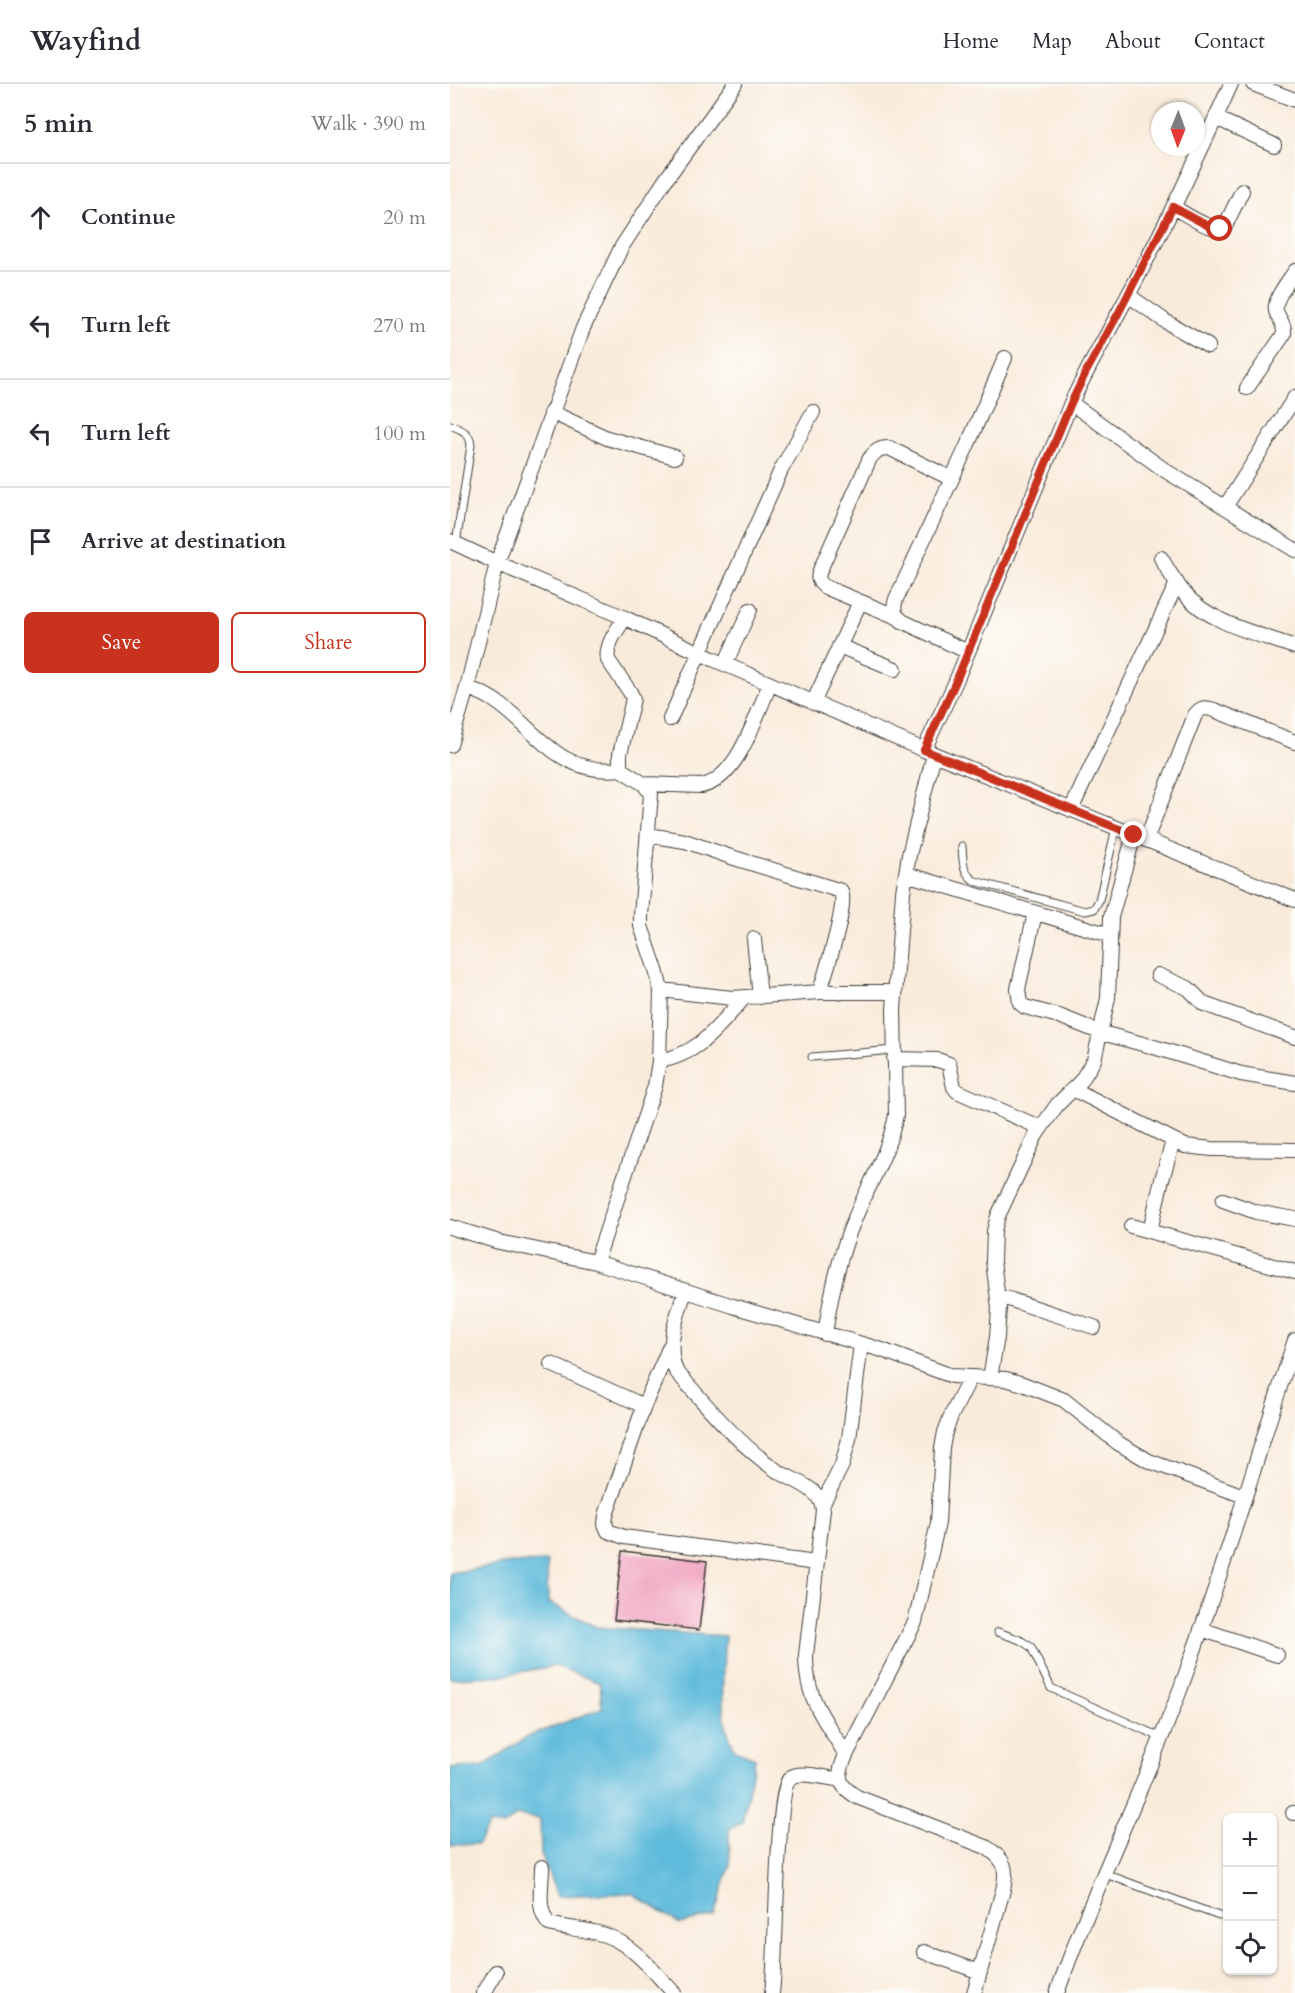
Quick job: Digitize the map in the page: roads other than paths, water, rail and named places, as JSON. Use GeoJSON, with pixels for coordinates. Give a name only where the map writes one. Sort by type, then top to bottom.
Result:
{"type":"FeatureCollection","features":[{"type":"Feature","properties":{"kind":"street"},"geometry":{"type":"LineString","coordinates":[[450,745],[454,714],[467,688],[496,563],[583,328],[621,248],[664,182],[735,84]]}},
{"type":"Feature","properties":{"kind":"street"},"geometry":{"type":"LineString","coordinates":[[825,1334],[841,1255],[893,1132],[896,1115],[895,992],[906,874],[929,752],[1071,403],[1173,207],[1231,84]]}},
{"type":"Feature","properties":{"kind":"street"},"geometry":{"type":"LineString","coordinates":[[1253,84],[1295,100]]}},
{"type":"Feature","properties":{"kind":"street"},"geometry":{"type":"LineString","coordinates":[[1216,118],[1274,145]]}},
{"type":"Feature","properties":{"kind":"street"},"geometry":{"type":"LineString","coordinates":[[1173,207],[1212,228],[1220,229],[1225,226],[1242,191]]}},
{"type":"Feature","properties":{"kind":"street"},"geometry":{"type":"LineString","coordinates":[[1247,388],[1284,334],[1285,328],[1275,309],[1295,271]]}},
{"type":"Feature","properties":{"kind":"street"},"geometry":{"type":"LineString","coordinates":[[1128,295],[1208,346]]}},
{"type":"Feature","properties":{"kind":"street"},"geometry":{"type":"LineString","coordinates":[[897,616],[894,607],[896,599],[1005,358]]}},
{"type":"Feature","properties":{"kind":"street"},"geometry":{"type":"LineString","coordinates":[[1224,507],[1295,397]]}},
{"type":"Feature","properties":{"kind":"street"},"geometry":{"type":"LineString","coordinates":[[1071,403],[1166,471],[1295,550]]}},
{"type":"Feature","properties":{"kind":"street"},"geometry":{"type":"LineString","coordinates":[[551,412],[607,438],[675,457]]}},
{"type":"Feature","properties":{"kind":"street"},"geometry":{"type":"LineString","coordinates":[[670,719],[781,470],[813,412]]}},
{"type":"Feature","properties":{"kind":"street"},"geometry":{"type":"LineString","coordinates":[[952,479],[889,448],[876,451],[870,458],[818,576],[820,583],[825,587],[897,616],[968,652]]}},
{"type":"Feature","properties":{"kind":"street"},"geometry":{"type":"LineString","coordinates":[[453,543],[813,703],[1295,900]]}},
{"type":"Feature","properties":{"kind":"street"},"geometry":{"type":"LineString","coordinates":[[1161,558],[1184,593],[1198,606],[1210,614],[1295,648]]}},
{"type":"Feature","properties":{"kind":"street"},"geometry":{"type":"LineString","coordinates":[[1071,810],[1177,583]]}},
{"type":"Feature","properties":{"kind":"street"},"geometry":{"type":"LineString","coordinates":[[813,703],[860,602]]}},
{"type":"Feature","properties":{"kind":"street"},"geometry":{"type":"LineString","coordinates":[[725,664],[750,610]]}},
{"type":"Feature","properties":{"kind":"street"},"geometry":{"type":"LineString","coordinates":[[620,769],[620,754],[633,699],[608,660],[607,654],[625,618]]}},
{"type":"Feature","properties":{"kind":"street"},"geometry":{"type":"LineString","coordinates":[[839,646],[895,669]]}},
{"type":"Feature","properties":{"kind":"street"},"geometry":{"type":"LineString","coordinates":[[644,784],[695,787],[710,785],[718,780],[740,752],[770,684]]}},
{"type":"Feature","properties":{"kind":"street"},"geometry":{"type":"LineString","coordinates":[[467,688],[478,691],[498,703],[540,740],[569,760],[595,770],[620,769],[644,784],[651,794],[641,926],[657,970],[661,990],[659,1061],[655,1086],[596,1262]]}},
{"type":"Feature","properties":{"kind":"street"},"geometry":{"type":"LineString","coordinates":[[990,1378],[997,1337],[999,1296],[992,1244],[998,1216],[1041,1128],[1058,1105],[1082,1081],[1094,1060],[1102,1033],[1108,998],[1111,917],[1116,894],[1195,715],[1200,709],[1206,707],[1295,742]]}},
{"type":"Feature","properties":{"kind":"street"},"geometry":{"type":"LineString","coordinates":[[648,835],[685,841],[841,891],[844,897],[842,911],[820,992]]}},
{"type":"Feature","properties":{"kind":"street"},"geometry":{"type":"LineString","coordinates":[[906,874],[1110,935]]}},
{"type":"Feature","properties":{"kind":"street"},"geometry":{"type":"LineString","coordinates":[[1035,913],[1018,989],[1020,1003],[1025,1007],[1059,1016],[1102,1033],[1241,1074],[1295,1083]]}},
{"type":"Feature","properties":{"kind":"street"},"geometry":{"type":"LineString","coordinates":[[754,939],[760,997]]}},
{"type":"Feature","properties":{"kind":"street"},"geometry":{"type":"LineString","coordinates":[[1158,975],[1188,988],[1204,1004],[1295,1037]]}},
{"type":"Feature","properties":{"kind":"street"},"geometry":{"type":"LineString","coordinates":[[661,990],[744,998],[820,992],[895,992]]}},
{"type":"Feature","properties":{"kind":"street"},"geometry":{"type":"LineString","coordinates":[[659,1061],[682,1056],[698,1046],[744,998]]}},
{"type":"Feature","properties":{"kind":"street"},"geometry":{"type":"LineString","coordinates":[[894,1055],[938,1060],[949,1064],[954,1088],[957,1091],[1041,1128]]}},
{"type":"Feature","properties":{"kind":"street"},"geometry":{"type":"LineString","coordinates":[[1073,1089],[1173,1141],[1198,1149],[1295,1150]]}},
{"type":"Feature","properties":{"kind":"street"},"geometry":{"type":"LineString","coordinates":[[1150,1232],[1173,1141]]}},
{"type":"Feature","properties":{"kind":"street"},"geometry":{"type":"LineString","coordinates":[[1223,1200],[1256,1212],[1295,1219]]}},
{"type":"Feature","properties":{"kind":"street"},"geometry":{"type":"LineString","coordinates":[[1131,1226],[1295,1272]]}},
{"type":"Feature","properties":{"kind":"street"},"geometry":{"type":"LineString","coordinates":[[450,1227],[499,1242],[596,1262],[861,1344],[943,1373],[1023,1383],[1064,1400],[1133,1452],[1149,1461],[1244,1496]]}},
{"type":"Feature","properties":{"kind":"street"},"geometry":{"type":"LineString","coordinates":[[685,1291],[670,1346],[644,1406],[606,1515],[605,1524],[608,1531],[624,1538],[816,1563]]}},
{"type":"Feature","properties":{"kind":"street"},"geometry":{"type":"LineString","coordinates":[[999,1296],[1094,1327]]}},
{"type":"Feature","properties":{"kind":"street"},"geometry":{"type":"LineString","coordinates":[[1057,1993],[1103,1874],[1179,1691],[1295,1340]]}},
{"type":"Feature","properties":{"kind":"street"},"geometry":{"type":"LineString","coordinates":[[846,1755],[810,1689],[806,1655],[823,1503],[842,1465],[849,1439],[861,1344]]}},
{"type":"Feature","properties":{"kind":"street"},"geometry":{"type":"LineString","coordinates":[[670,1346],[671,1359],[676,1371],[729,1430],[760,1458],[777,1471],[810,1489],[823,1503]]}},
{"type":"Feature","properties":{"kind":"street"},"geometry":{"type":"LineString","coordinates":[[550,1364],[644,1406]]}},
{"type":"Feature","properties":{"kind":"street"},"geometry":{"type":"LineString","coordinates":[[970,1378],[945,1432],[938,1523],[915,1622],[846,1755],[840,1768],[840,1780],[844,1789],[857,1797],[986,1846],[998,1854],[1004,1864],[1006,1877],[974,1993]]}},
{"type":"Feature","properties":{"kind":"street"},"geometry":{"type":"LineString","coordinates":[[1201,1629],[1277,1655]]}},
{"type":"Feature","properties":{"kind":"street"},"geometry":{"type":"LineString","coordinates":[[772,1993],[780,1838],[783,1795],[786,1785],[790,1778],[798,1775],[840,1780]]}},
{"type":"Feature","properties":{"kind":"street"},"geometry":{"type":"LineString","coordinates":[[542,1867],[542,1911],[544,1919],[549,1924],[595,1933],[619,1941],[674,1993]]}},
{"type":"Feature","properties":{"kind":"street"},"geometry":{"type":"LineString","coordinates":[[924,1952],[980,1972]]}},
{"type":"Feature","properties":{"kind":"street"},"geometry":{"type":"LineString","coordinates":[[484,1993],[496,1972]]}},
{"type":"Feature","properties":{"kind":"lane"},"geometry":{"type":"LineString","coordinates":[[450,425],[466,433],[471,445],[453,543]]}},
{"type":"Feature","properties":{"kind":"lane"},"geometry":{"type":"LineString","coordinates":[[962,846],[965,871],[975,881],[1085,911],[1094,909],[1099,900],[1116,828]]}},
{"type":"Feature","properties":{"kind":"lane"},"geometry":{"type":"LineString","coordinates":[[812,1057],[894,1055]]}},
{"type":"Feature","properties":{"kind":"lane"},"geometry":{"type":"LineString","coordinates":[[998,1632],[1020,1640],[1031,1647],[1051,1688],[1160,1737]]}},
{"type":"Feature","properties":{"kind":"lane"},"geometry":{"type":"LineString","coordinates":[[1103,1874],[1219,1916]]}},
{"type":"Feature","properties":{"kind":"water"},"geometry":{"type":"Polygon","coordinates":[[[547,1562],[548,1602],[596,1627],[725,1636],[722,1694],[729,1737],[735,1750],[755,1758],[742,1823],[729,1829],[730,1866],[714,1915],[680,1924],[632,1893],[557,1896],[541,1853],[540,1819],[517,1815],[504,1826],[489,1824],[478,1844],[450,1845],[450,1768],[482,1767],[527,1737],[602,1708],[600,1683],[556,1666],[497,1676],[450,1678],[450,1573],[513,1563],[547,1562]]]}}]}
